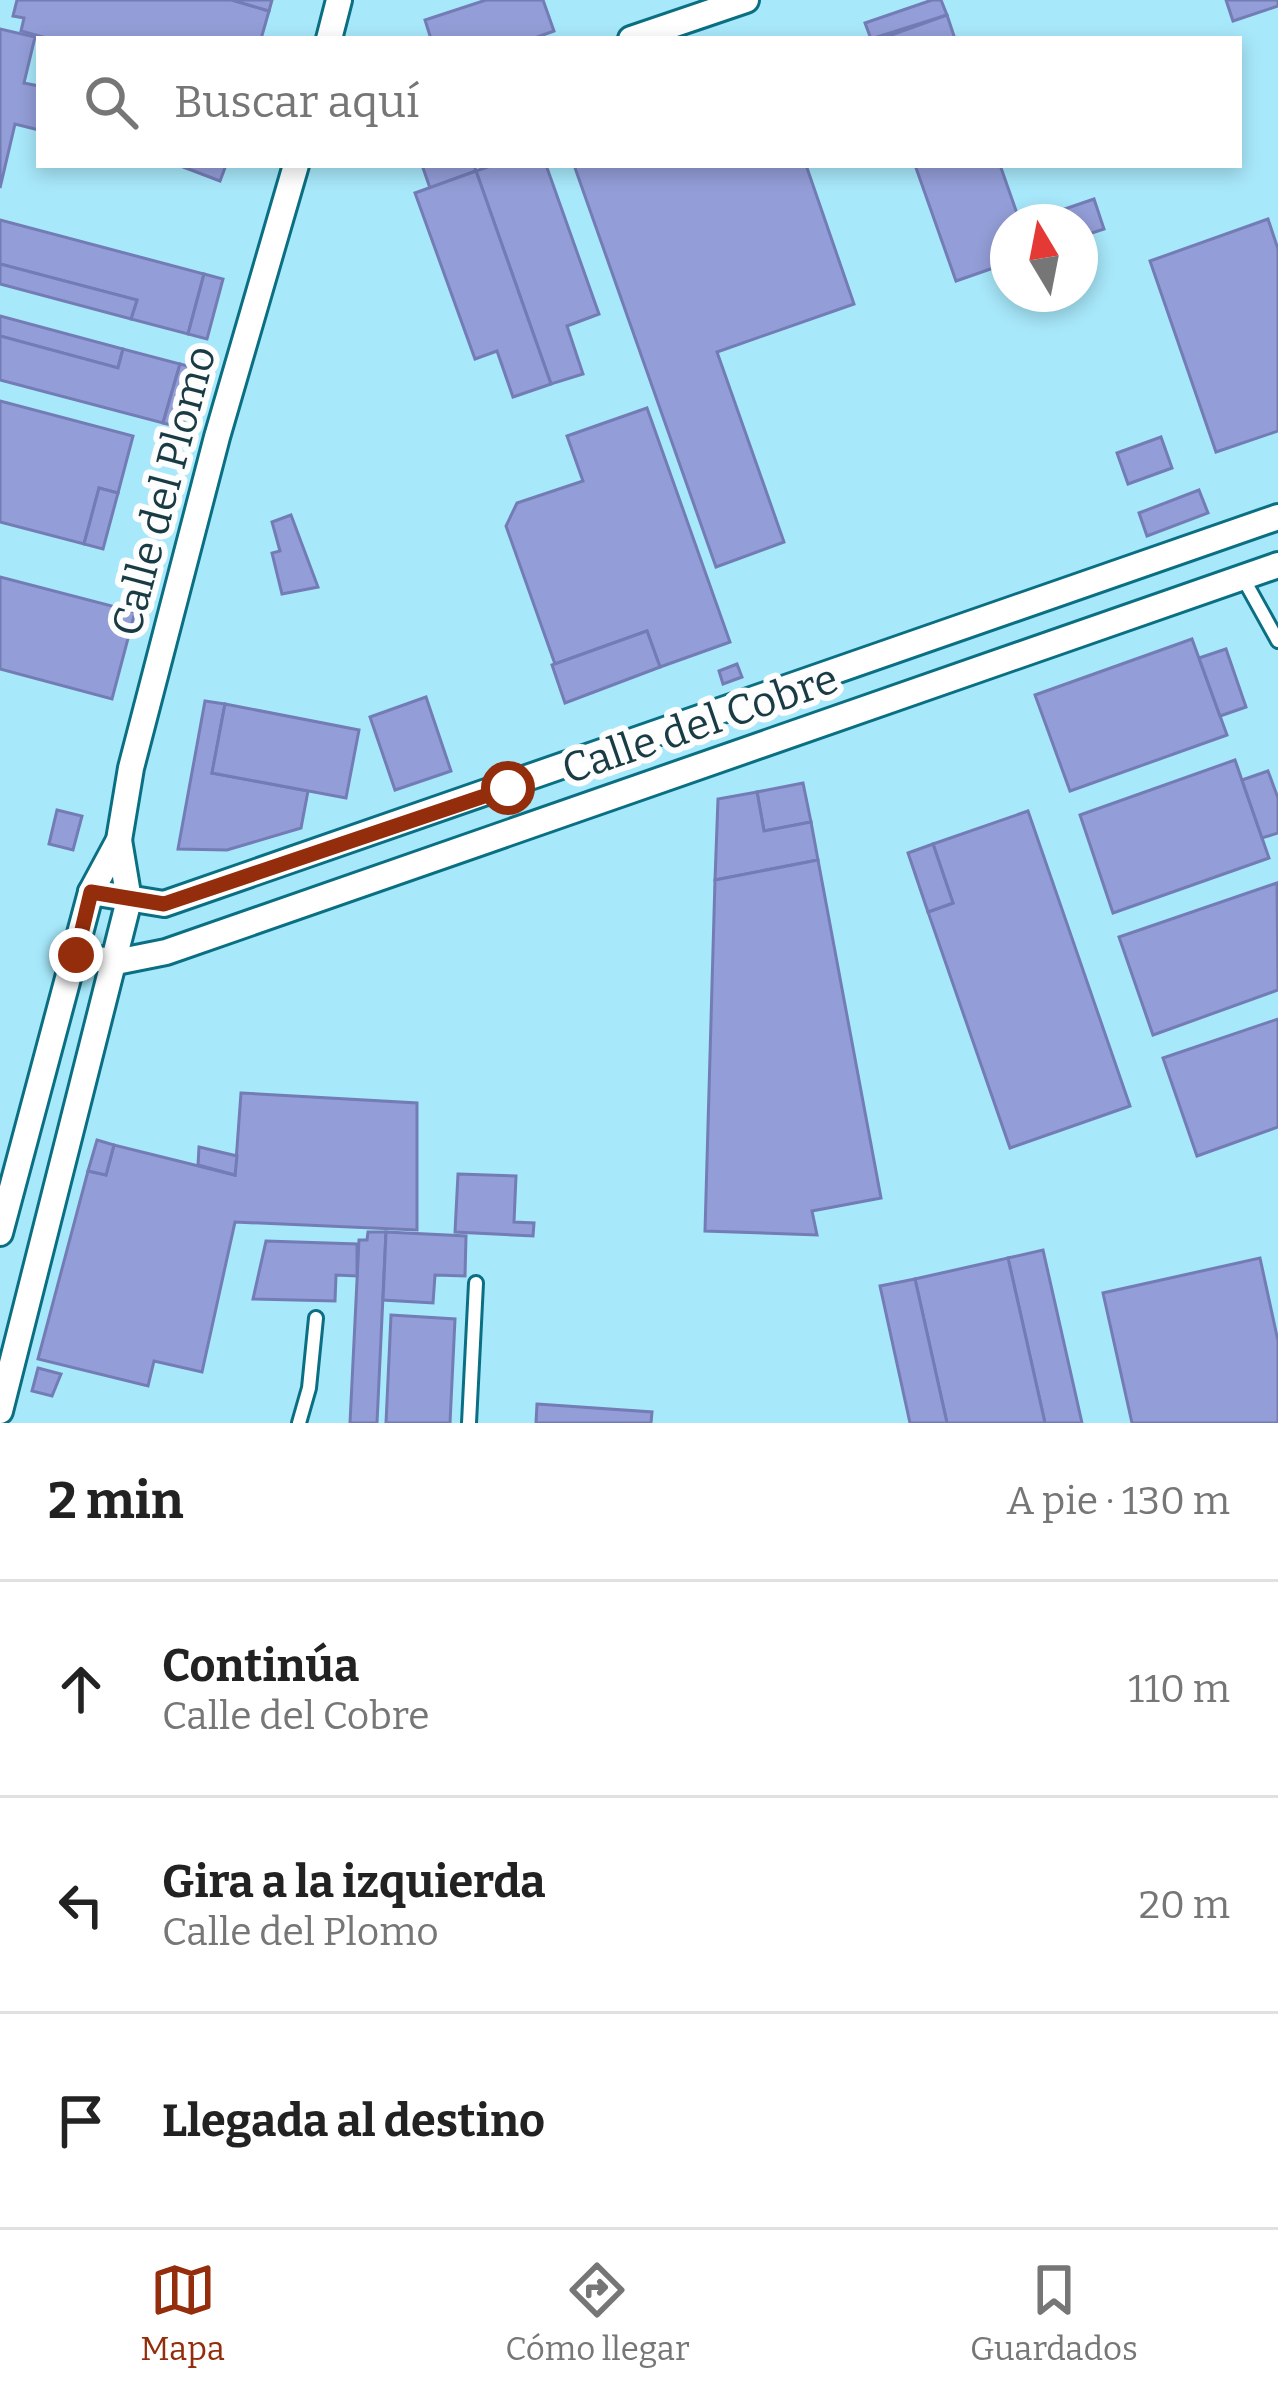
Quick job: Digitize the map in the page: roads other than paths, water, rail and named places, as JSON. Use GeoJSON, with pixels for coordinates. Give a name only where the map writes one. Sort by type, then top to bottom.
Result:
{"type":"FeatureCollection","features":[{"type":"Feature","properties":{"kind":"street"},"geometry":{"type":"LineString","coordinates":[[330,36],[339,0]]}},
{"type":"Feature","properties":{"kind":"street"},"geometry":{"type":"LineString","coordinates":[[640,36],[746,0]]}},
{"type":"Feature","properties":{"kind":"street","name":"Calle del Plomo"},"geometry":{"type":"LineString","coordinates":[[0,1233],[91,892],[119,840],[131,768],[217,437],[295,168]]}},
{"type":"Feature","properties":{"kind":"street","name":"Calle del Cobre"},"geometry":{"type":"LineString","coordinates":[[91,892],[164,904],[1278,517]]}},
{"type":"Feature","properties":{"kind":"street","name":"Calle del Cobre"},"geometry":{"type":"LineString","coordinates":[[76,955],[116,962],[166,952],[1278,566]]}},
{"type":"Feature","properties":{"kind":"street","name":"Calle del Plomo"},"geometry":{"type":"LineString","coordinates":[[0,1412],[129,900],[119,840]]}},
{"type":"Feature","properties":{"kind":"lane"},"geometry":{"type":"LineString","coordinates":[[1243,578],[1278,641]]}},
{"type":"Feature","properties":{"kind":"lane"},"geometry":{"type":"LineString","coordinates":[[469,1423],[476,1283]]}},
{"type":"Feature","properties":{"kind":"lane"},"geometry":{"type":"LineString","coordinates":[[299,1423],[316,1318]]}}]}
